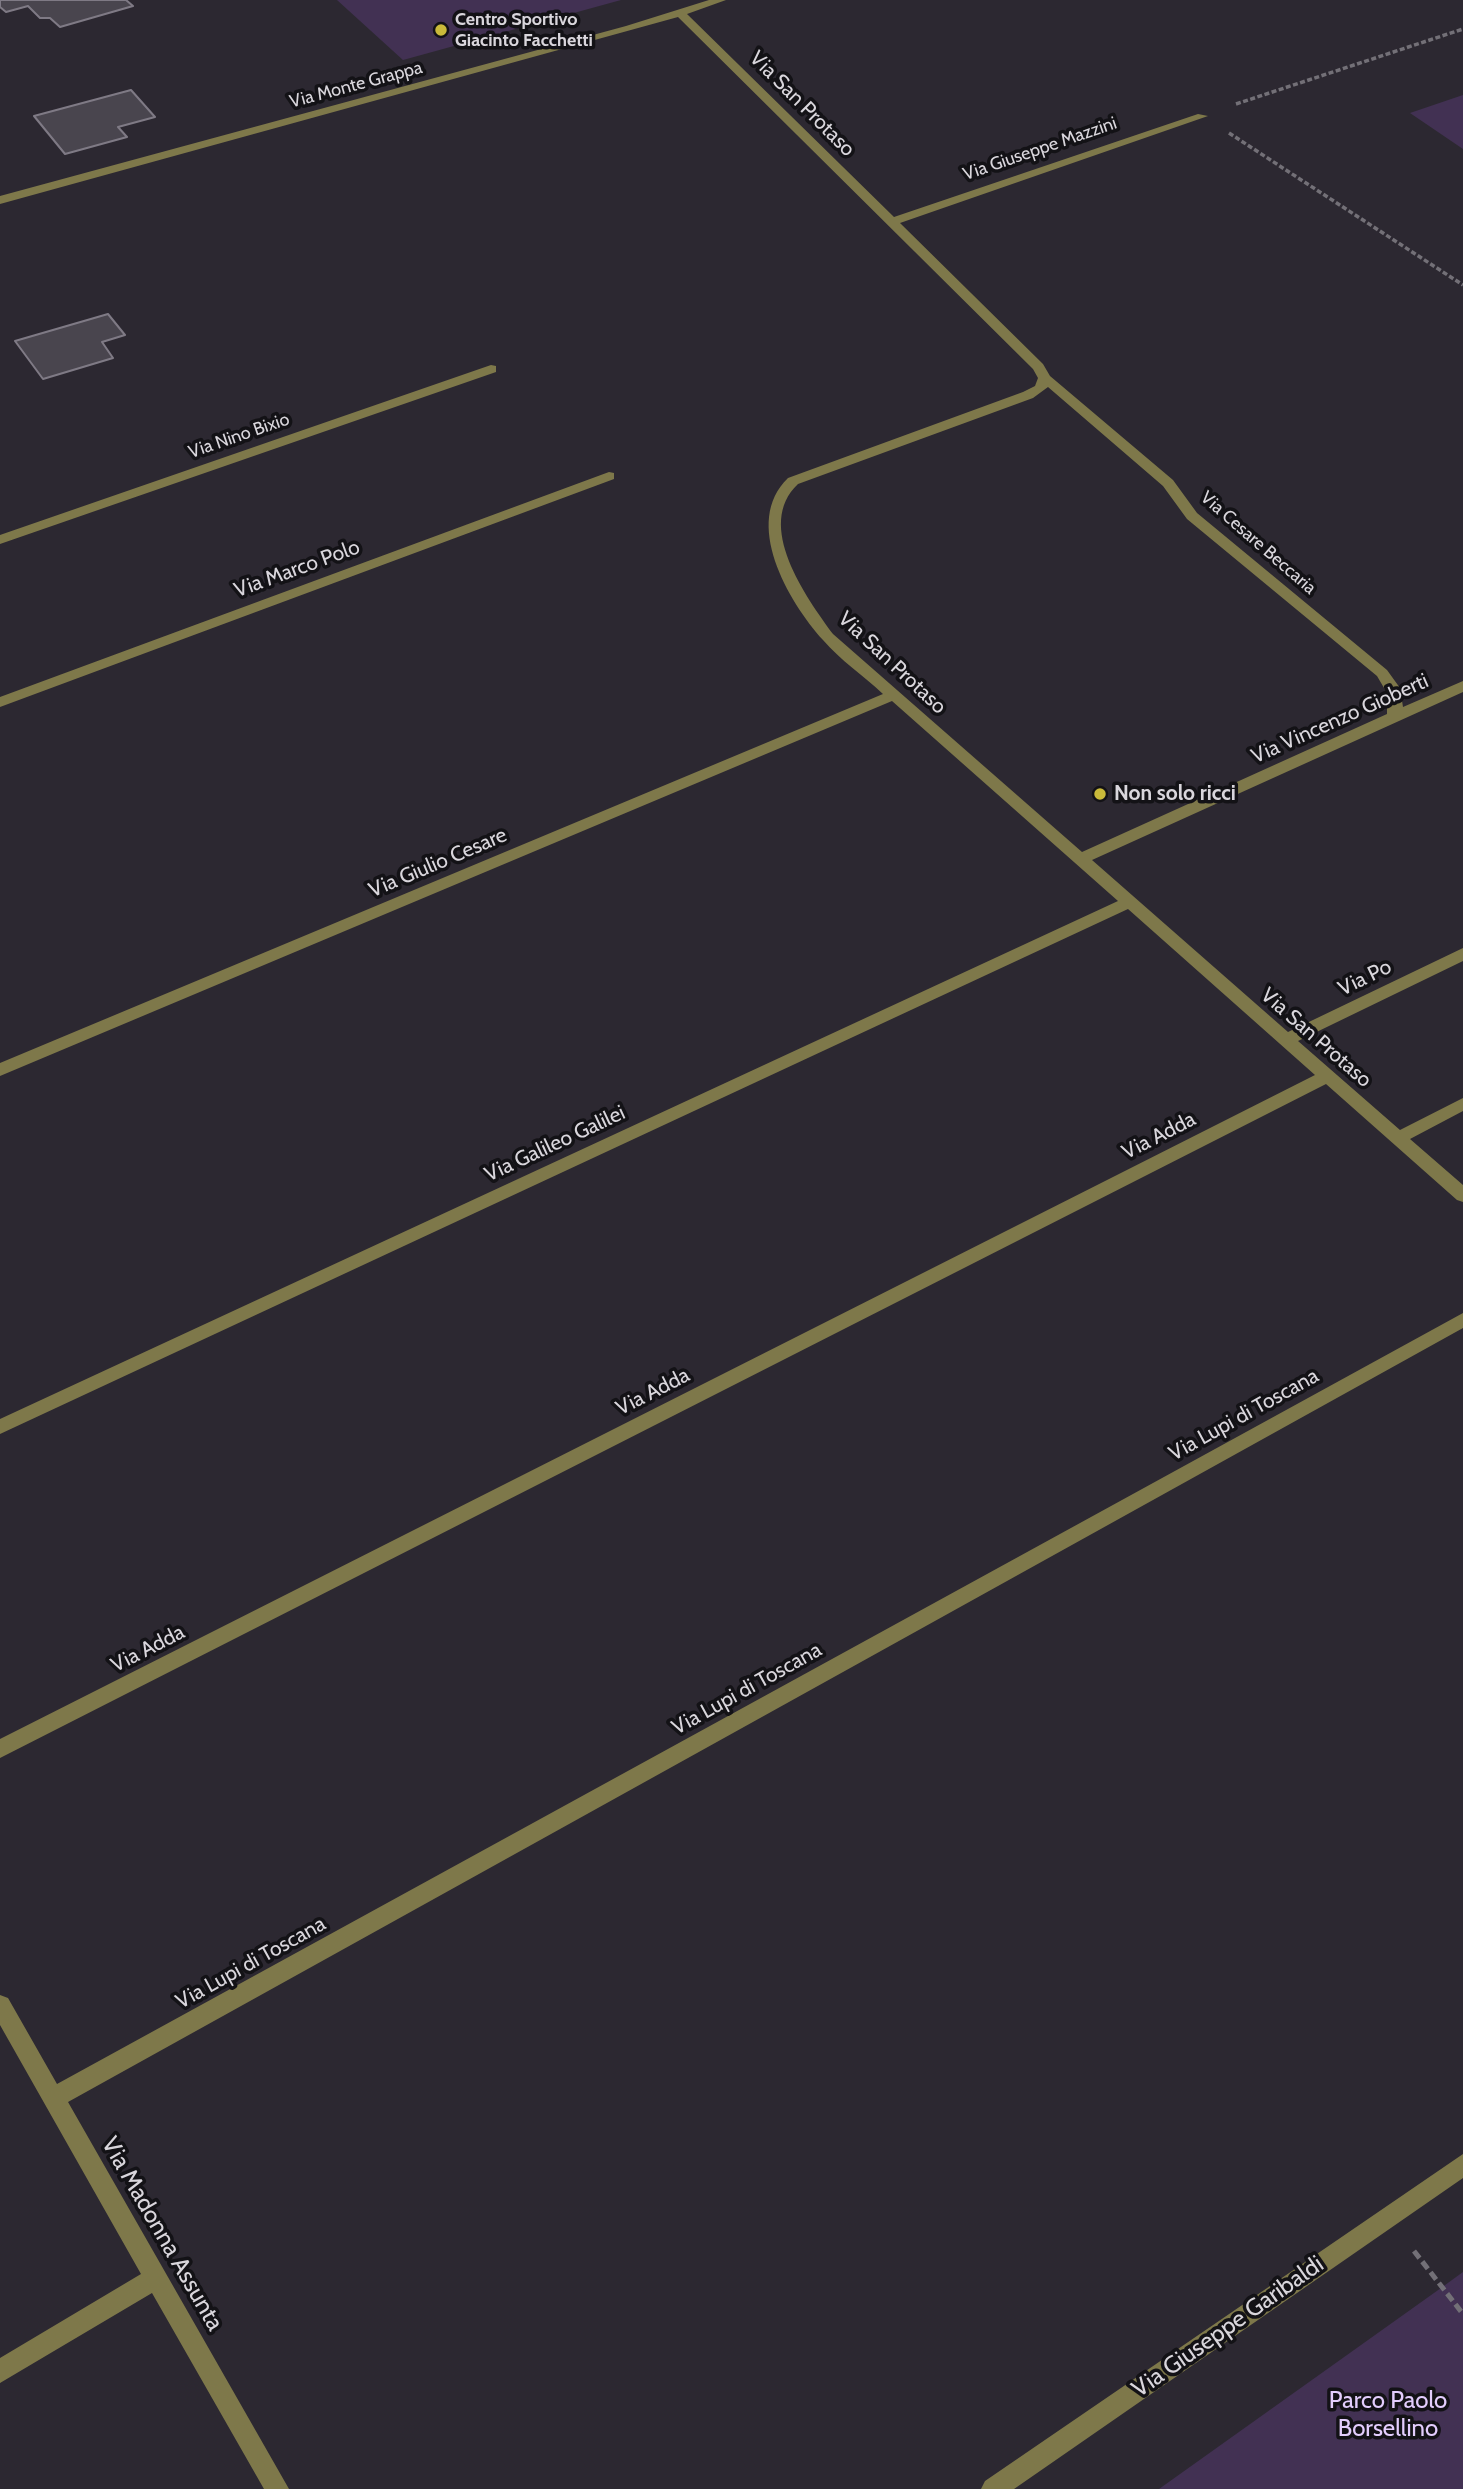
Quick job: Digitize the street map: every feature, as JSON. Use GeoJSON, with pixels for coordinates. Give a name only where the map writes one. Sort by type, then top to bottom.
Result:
{"type":"FeatureCollection","features":[{"type":"Feature","properties":{"kind":"street","name":"Via Monte Grappa"},"geometry":{"type":"LineString","coordinates":[[0,200],[720,0]]}},
{"type":"Feature","properties":{"kind":"street","name":"Via San Protaso"},"geometry":{"type":"LineString","coordinates":[[680,13],[1038,367],[1045,378],[1041,388],[1028,395],[793,481],[779,495],[773,522],[780,554],[793,581],[828,638],[1463,1195]]}},
{"type":"Feature","properties":{"kind":"street","name":"Via Giuseppe Mazzini"},"geometry":{"type":"LineString","coordinates":[[892,222],[1202,116]]}},
{"type":"Feature","properties":{"kind":"street","name":"Via Nino Bixio"},"geometry":{"type":"LineString","coordinates":[[0,540],[491,369]]}},
{"type":"Feature","properties":{"kind":"street","name":"Via Cesare Beccaria"},"geometry":{"type":"LineString","coordinates":[[1045,378],[1168,483],[1192,516],[1382,673],[1396,690],[1398,705],[1394,717]]}},
{"type":"Feature","properties":{"kind":"street","name":"Via Marco Polo"},"geometry":{"type":"LineString","coordinates":[[0,702],[609,476]]}},
{"type":"Feature","properties":{"kind":"street","name":"Via Vincenzo Gioberti"},"geometry":{"type":"LineString","coordinates":[[1080,859],[1463,686]]}},
{"type":"Feature","properties":{"kind":"street","name":"Via Giulio Cesare"},"geometry":{"type":"LineString","coordinates":[[0,1070],[893,695]]}},
{"type":"Feature","properties":{"kind":"street","name":"Via Galileo Galilei"},"geometry":{"type":"LineString","coordinates":[[0,1427],[1130,902]]}},
{"type":"Feature","properties":{"kind":"street","name":"Via Po"},"geometry":{"type":"LineString","coordinates":[[1286,1040],[1463,954]]}},
{"type":"Feature","properties":{"kind":"street","name":"Via Adda"},"geometry":{"type":"LineString","coordinates":[[0,1749],[1328,1076]]}},
{"type":"Feature","properties":{"kind":"street"},"geometry":{"type":"LineString","coordinates":[[1398,1138],[1463,1104]]}},
{"type":"Feature","properties":{"kind":"street","name":"Via Lupi di Toscana"},"geometry":{"type":"LineString","coordinates":[[54,2098],[1463,1320]]}},
{"type":"Feature","properties":{"kind":"street","name":"Via Madonna Assunta"},"geometry":{"type":"LineString","coordinates":[[0,2005],[277,2489]]}},
{"type":"Feature","properties":{"kind":"street","name":"Via Giuseppe Garibaldi"},"geometry":{"type":"LineString","coordinates":[[993,2489],[1463,2165]]}},
{"type":"Feature","properties":{"kind":"street"},"geometry":{"type":"LineString","coordinates":[[0,2371],[156,2278]]}},
{"type":"Feature","properties":{"kind":"path"},"geometry":{"type":"LineString","coordinates":[[1202,116],[1463,29]]}},
{"type":"Feature","properties":{"kind":"path"},"geometry":{"type":"LineString","coordinates":[[1202,116],[1463,285]]}},
{"type":"Feature","properties":{"kind":"path"},"geometry":{"type":"LineString","coordinates":[[1388,2217],[1463,2314]]}},
{"type":"Feature","properties":{"kind":"green space","name":"Centro Sportivo Giacinto Facchetti"},"geometry":{"type":"Polygon","coordinates":[[[337,0],[621,0],[403,60],[337,0]]]}},
{"type":"Feature","properties":{"kind":"green space"},"geometry":{"type":"Polygon","coordinates":[[[1463,95],[1463,149],[1410,113],[1463,95]]]}},
{"type":"Feature","properties":{"kind":"green space","name":"Parco Paolo Borsellino"},"geometry":{"type":"Polygon","coordinates":[[[1463,2272],[1463,2489],[1159,2489],[1441,2288],[1463,2272]]]}},
{"type":"Feature","properties":{"kind":"building"},"geometry":{"type":"Polygon","coordinates":[[[0,0],[126,0],[133,6],[60,27],[50,18],[40,18],[28,6],[6,12],[0,7],[0,0]]]}},
{"type":"Feature","properties":{"kind":"building"},"geometry":{"type":"Polygon","coordinates":[[[131,90],[155,117],[118,127],[127,137],[65,154],[34,116],[131,90]]]}},
{"type":"Feature","properties":{"kind":"building"},"geometry":{"type":"Polygon","coordinates":[[[108,314],[125,335],[102,342],[113,358],[43,379],[15,341],[108,314]]]}},
{"type":"Feature","properties":{"kind":"place","name":"Centro Sportivo Giacinto Facchetti"},"geometry":{"type":"Point","coordinates":[441,30]}},
{"type":"Feature","properties":{"kind":"place","name":"Non solo ricci"},"geometry":{"type":"Point","coordinates":[1100,794]}}]}
